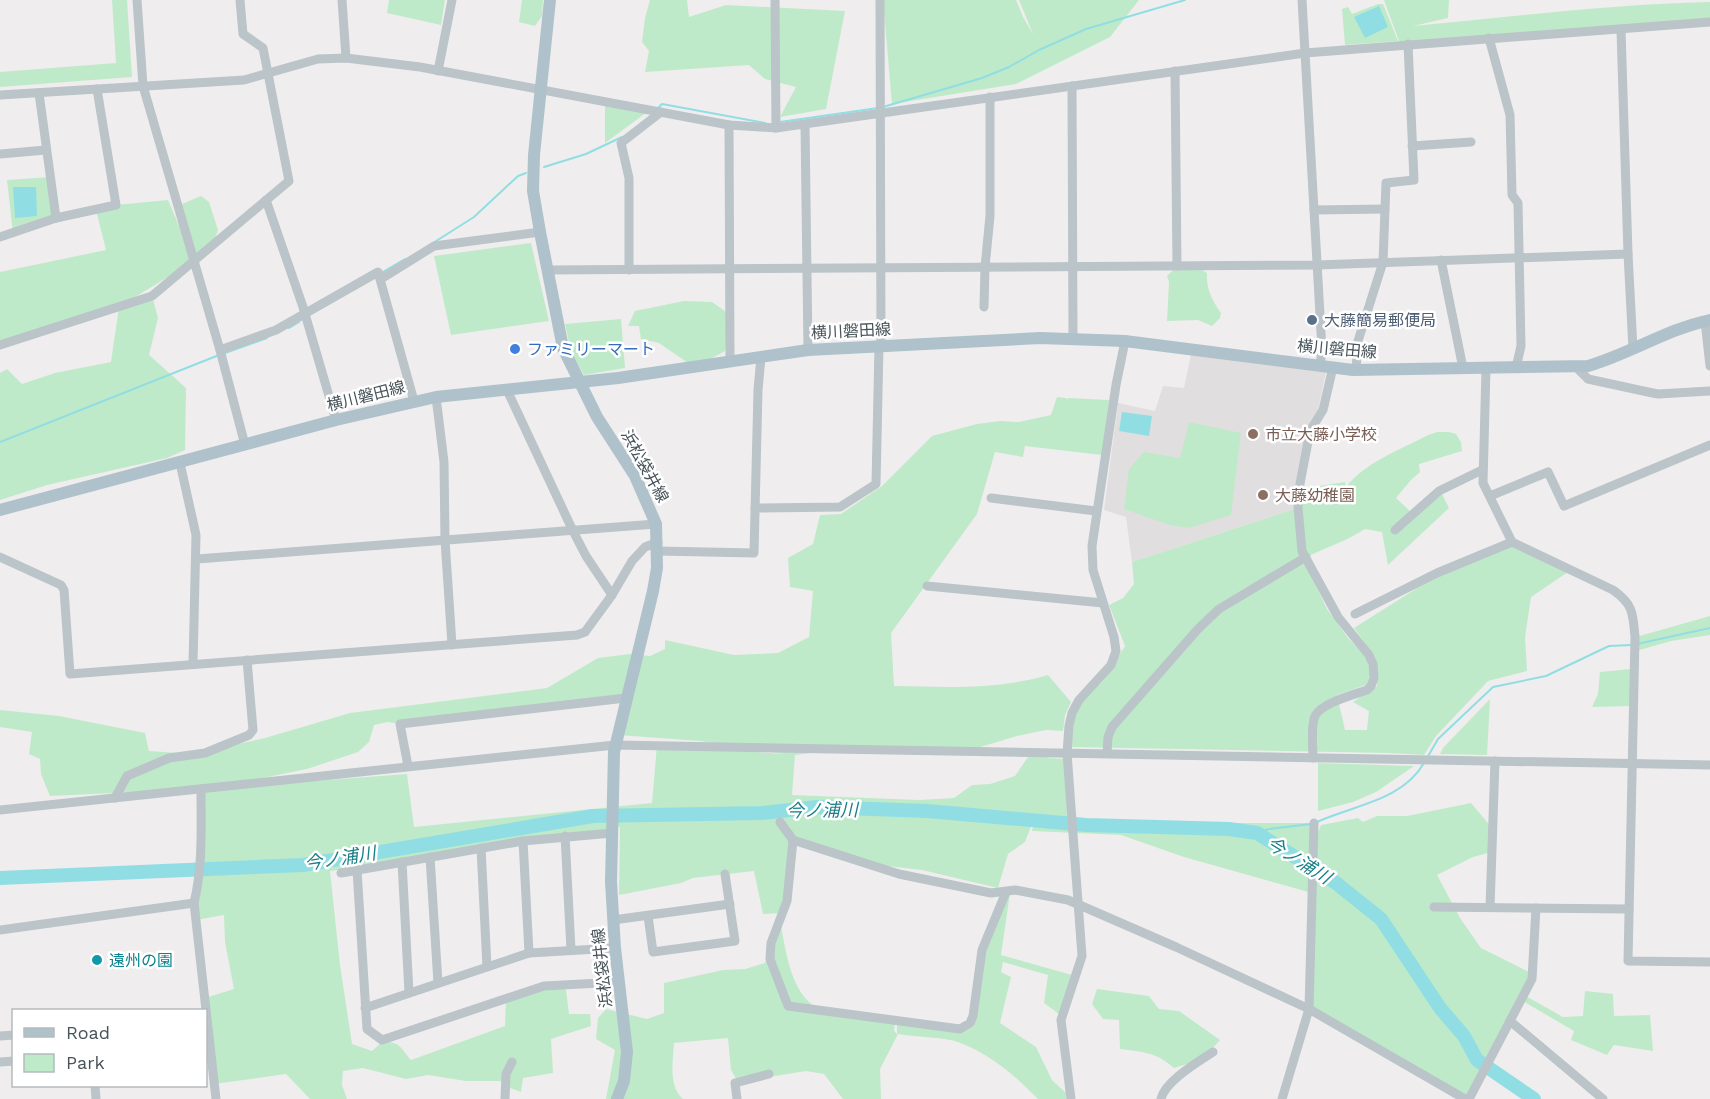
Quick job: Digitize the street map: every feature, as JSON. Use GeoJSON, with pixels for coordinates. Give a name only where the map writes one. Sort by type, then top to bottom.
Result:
{"type":"FeatureCollection","features":[{"type":"Feature","properties":{"kind":"main road","name":"浜松袋井線"},"geometry":{"type":"LineString","coordinates":[[550,0],[534,155],[533,182],[540,232],[564,348],[597,417],[635,476],[656,524],[658,547],[653,591],[615,745],[612,821],[613,920],[627,1052],[624,1082],[617,1099]]}},
{"type":"Feature","properties":{"kind":"main road","name":"横川磐田線"},"geometry":{"type":"LineString","coordinates":[[0,510],[414,401],[579,382],[808,350],[1073,338],[1125,341],[1356,370],[1588,366],[1664,335],[1707,321]]}},
{"type":"Feature","properties":{"kind":"street"},"geometry":{"type":"LineString","coordinates":[[137,0],[143,86],[220,350],[245,445]]}},
{"type":"Feature","properties":{"kind":"street"},"geometry":{"type":"LineString","coordinates":[[0,345],[152,296],[289,181],[263,48],[243,34],[240,0]]}},
{"type":"Feature","properties":{"kind":"street"},"geometry":{"type":"LineString","coordinates":[[342,0],[346,58]]}},
{"type":"Feature","properties":{"kind":"street"},"geometry":{"type":"LineString","coordinates":[[438,71],[452,0]]}},
{"type":"Feature","properties":{"kind":"street"},"geometry":{"type":"LineString","coordinates":[[775,0],[776,128]]}},
{"type":"Feature","properties":{"kind":"street"},"geometry":{"type":"LineString","coordinates":[[755,508],[840,507],[876,484],[881,269],[880,0]]}},
{"type":"Feature","properties":{"kind":"street"},"geometry":{"type":"LineString","coordinates":[[1302,0],[1322,350],[1326,367],[1323,410],[1310,431],[1299,489],[1298,508],[1302,551],[1338,617],[1370,656],[1374,678],[1367,690],[1325,706],[1318,711],[1314,718],[1313,758]]}},
{"type":"Feature","properties":{"kind":"street"},"geometry":{"type":"LineString","coordinates":[[0,95],[244,80],[318,59],[346,58],[420,67],[729,125],[776,128],[1305,53],[1710,22]]}},
{"type":"Feature","properties":{"kind":"street"},"geometry":{"type":"LineString","coordinates":[[1621,30],[1633,349]]}},
{"type":"Feature","properties":{"kind":"street"},"geometry":{"type":"LineString","coordinates":[[1489,38],[1510,115],[1512,195],[1518,203],[1521,346],[1516,368]]}},
{"type":"Feature","properties":{"kind":"street"},"geometry":{"type":"LineString","coordinates":[[1356,370],[1358,341],[1383,262],[1386,183],[1414,180],[1408,44]]}},
{"type":"Feature","properties":{"kind":"street"},"geometry":{"type":"LineString","coordinates":[[1175,71],[1177,266]]}},
{"type":"Feature","properties":{"kind":"street"},"geometry":{"type":"LineString","coordinates":[[1072,86],[1073,338]]}},
{"type":"Feature","properties":{"kind":"street"},"geometry":{"type":"LineString","coordinates":[[0,237],[56,218],[116,205],[97,89]]}},
{"type":"Feature","properties":{"kind":"street"},"geometry":{"type":"LineString","coordinates":[[39,93],[56,218]]}},
{"type":"Feature","properties":{"kind":"street"},"geometry":{"type":"LineString","coordinates":[[984,307],[990,216],[990,97]]}},
{"type":"Feature","properties":{"kind":"street"},"geometry":{"type":"LineString","coordinates":[[629,270],[629,178],[621,143],[661,112]]}},
{"type":"Feature","properties":{"kind":"street"},"geometry":{"type":"LineString","coordinates":[[805,124],[808,350]]}},
{"type":"Feature","properties":{"kind":"street"},"geometry":{"type":"LineString","coordinates":[[729,125],[730,362]]}},
{"type":"Feature","properties":{"kind":"street"},"geometry":{"type":"LineString","coordinates":[[1412,146],[1471,142]]}},
{"type":"Feature","properties":{"kind":"street"},"geometry":{"type":"LineString","coordinates":[[0,154],[46,150]]}},
{"type":"Feature","properties":{"kind":"street"},"geometry":{"type":"LineString","coordinates":[[266,200],[306,316],[336,420]]}},
{"type":"Feature","properties":{"kind":"street"},"geometry":{"type":"LineString","coordinates":[[1314,210],[1385,208]]}},
{"type":"Feature","properties":{"kind":"street"},"geometry":{"type":"LineString","coordinates":[[220,350],[276,330],[306,316],[434,246],[540,232]]}},
{"type":"Feature","properties":{"kind":"street"},"geometry":{"type":"LineString","coordinates":[[548,270],[1317,265],[1628,254]]}},
{"type":"Feature","properties":{"kind":"street"},"geometry":{"type":"LineString","coordinates":[[1441,260],[1463,368]]}},
{"type":"Feature","properties":{"kind":"street"},"geometry":{"type":"LineString","coordinates":[[380,276],[414,401]]}},
{"type":"Feature","properties":{"kind":"street"},"geometry":{"type":"LineString","coordinates":[[1707,321],[1710,366]]}},
{"type":"Feature","properties":{"kind":"street"},"geometry":{"type":"LineString","coordinates":[[1071,1099],[1061,1020],[1082,956],[1067,753],[1072,713],[1083,694],[1111,665],[1116,651],[1093,567],[1092,546],[1116,385],[1125,341]]}},
{"type":"Feature","properties":{"kind":"street"},"geometry":{"type":"LineString","coordinates":[[0,556],[61,585],[64,590],[70,674],[577,635],[585,632],[612,596],[632,561],[645,547],[754,553],[758,390],[761,357]]}},
{"type":"Feature","properties":{"kind":"street"},"geometry":{"type":"LineString","coordinates":[[1575,366],[1588,379],[1646,392],[1658,394],[1710,391]]}},
{"type":"Feature","properties":{"kind":"street"},"geometry":{"type":"LineString","coordinates":[[1486,368],[1482,483],[1512,542],[1613,590],[1624,598],[1631,608],[1635,637],[1628,961],[1710,962]]}},
{"type":"Feature","properties":{"kind":"street"},"geometry":{"type":"LineString","coordinates":[[507,390],[573,531],[612,596]]}},
{"type":"Feature","properties":{"kind":"street"},"geometry":{"type":"LineString","coordinates":[[436,397],[444,462],[445,540],[453,645]]}},
{"type":"Feature","properties":{"kind":"street"},"geometry":{"type":"LineString","coordinates":[[1490,496],[1548,472],[1564,506],[1710,445]]}},
{"type":"Feature","properties":{"kind":"street"},"geometry":{"type":"LineString","coordinates":[[180,463],[196,535],[193,664]]}},
{"type":"Feature","properties":{"kind":"street"},"geometry":{"type":"LineString","coordinates":[[1395,530],[1438,491],[1482,470]]}},
{"type":"Feature","properties":{"kind":"street"},"geometry":{"type":"LineString","coordinates":[[991,498],[1096,511]]}},
{"type":"Feature","properties":{"kind":"street"},"geometry":{"type":"LineString","coordinates":[[197,560],[656,524]]}},
{"type":"Feature","properties":{"kind":"street"},"geometry":{"type":"LineString","coordinates":[[1355,614],[1437,573],[1512,542]]}},
{"type":"Feature","properties":{"kind":"street"},"geometry":{"type":"LineString","coordinates":[[1107,753],[1108,737],[1112,727],[1198,629],[1219,609],[1306,557]]}},
{"type":"Feature","properties":{"kind":"street"},"geometry":{"type":"LineString","coordinates":[[927,586],[1103,603]]}},
{"type":"Feature","properties":{"kind":"street"},"geometry":{"type":"LineString","coordinates":[[115,798],[127,776],[169,758],[205,753],[249,735],[253,730],[247,660]]}},
{"type":"Feature","properties":{"kind":"street"},"geometry":{"type":"LineString","coordinates":[[408,766],[400,724],[626,699]]}},
{"type":"Feature","properties":{"kind":"street"},"geometry":{"type":"LineString","coordinates":[[0,810],[615,745],[1710,765]]}},
{"type":"Feature","properties":{"kind":"street"},"geometry":{"type":"LineString","coordinates":[[1490,907],[1494,761]]}},
{"type":"Feature","properties":{"kind":"street"},"geometry":{"type":"LineString","coordinates":[[201,789],[200,882],[194,903],[205,1009]]}},
{"type":"Feature","properties":{"kind":"street"},"geometry":{"type":"LineString","coordinates":[[341,873],[564,836],[612,821]]}},
{"type":"Feature","properties":{"kind":"street"},"geometry":{"type":"LineString","coordinates":[[780,822],[793,840],[899,874],[991,893],[1015,890],[1078,904],[1309,1009],[1467,1099],[1532,979],[1536,908]]}},
{"type":"Feature","properties":{"kind":"street"},"geometry":{"type":"LineString","coordinates":[[1282,1099],[1309,1009],[1314,823]]}},
{"type":"Feature","properties":{"kind":"street"},"geometry":{"type":"LineString","coordinates":[[564,836],[572,950]]}},
{"type":"Feature","properties":{"kind":"street"},"geometry":{"type":"LineString","coordinates":[[793,840],[786,901],[771,944],[770,959],[788,1006],[960,1029],[970,1023],[973,1016],[982,950],[1006,892]]}},
{"type":"Feature","properties":{"kind":"street"},"geometry":{"type":"LineString","coordinates":[[523,841],[529,953]]}},
{"type":"Feature","properties":{"kind":"street"},"geometry":{"type":"LineString","coordinates":[[481,848],[487,967]]}},
{"type":"Feature","properties":{"kind":"street"},"geometry":{"type":"LineString","coordinates":[[430,857],[438,983]]}},
{"type":"Feature","properties":{"kind":"street"},"geometry":{"type":"LineString","coordinates":[[402,862],[409,993]]}},
{"type":"Feature","properties":{"kind":"street"},"geometry":{"type":"LineString","coordinates":[[357,870],[367,1029],[382,1040],[544,986],[619,982]]}},
{"type":"Feature","properties":{"kind":"street"},"geometry":{"type":"LineString","coordinates":[[648,916],[653,952],[735,941],[725,874]]}},
{"type":"Feature","properties":{"kind":"street"},"geometry":{"type":"LineString","coordinates":[[0,930],[194,903]]}},
{"type":"Feature","properties":{"kind":"street"},"geometry":{"type":"LineString","coordinates":[[613,920],[730,904]]}},
{"type":"Feature","properties":{"kind":"street"},"geometry":{"type":"LineString","coordinates":[[1434,907],[1629,909]]}},
{"type":"Feature","properties":{"kind":"street"},"geometry":{"type":"LineString","coordinates":[[365,1008],[529,953],[615,948]]}},
{"type":"Feature","properties":{"kind":"street"},"geometry":{"type":"LineString","coordinates":[[1510,1021],[1603,1099]]}},
{"type":"Feature","properties":{"kind":"street"},"geometry":{"type":"LineString","coordinates":[[207,1026],[216,1099]]}},
{"type":"Feature","properties":{"kind":"street"},"geometry":{"type":"LineString","coordinates":[[1161,1099],[1162,1093],[1175,1079],[1213,1052]]}},
{"type":"Feature","properties":{"kind":"street"},"geometry":{"type":"LineString","coordinates":[[505,1099],[506,1074],[512,1062]]}},
{"type":"Feature","properties":{"kind":"street"},"geometry":{"type":"LineString","coordinates":[[737,1099],[735,1083],[770,1074]]}},
{"type":"Feature","properties":{"kind":"shaded area"},"geometry":{"type":"Polygon","coordinates":[[[1191,354],[1326,372],[1298,508],[1132,562],[1126,517],[1104,510],[1118,403],[1155,411],[1163,386],[1184,388],[1191,354]]]}},
{"type":"Feature","properties":{"kind":"green space"},"geometry":{"type":"Polygon","coordinates":[[[112,0],[127,0],[132,77],[0,87],[0,72],[116,63],[112,0]]]}},
{"type":"Feature","properties":{"kind":"green space"},"geometry":{"type":"Polygon","coordinates":[[[389,0],[445,0],[441,25],[387,13],[389,0]]]}},
{"type":"Feature","properties":{"kind":"green space"},"geometry":{"type":"Polygon","coordinates":[[[522,0],[543,0],[542,16],[535,26],[519,22],[522,0]]]}},
{"type":"Feature","properties":{"kind":"green space"},"geometry":{"type":"Polygon","coordinates":[[[650,0],[687,0],[689,17],[726,5],[845,11],[826,109],[780,117],[796,87],[765,79],[749,65],[645,72],[649,51],[642,42],[650,0]]]}},
{"type":"Feature","properties":{"kind":"green space"},"geometry":{"type":"Polygon","coordinates":[[[883,0],[1016,0],[1033,34],[1019,0],[1139,0],[1110,37],[1016,84],[892,104],[883,0]]]}},
{"type":"Feature","properties":{"kind":"green space"},"geometry":{"type":"Polygon","coordinates":[[[1384,0],[1449,0],[1448,18],[1413,26],[1599,8],[1710,2],[1710,21],[1400,44],[1384,0]]]}},
{"type":"Feature","properties":{"kind":"green space"},"geometry":{"type":"Polygon","coordinates":[[[1383,4],[1398,41],[1345,45],[1342,9],[1348,7],[1352,14],[1383,4]]]}},
{"type":"Feature","properties":{"kind":"green space"},"geometry":{"type":"Polygon","coordinates":[[[605,101],[650,110],[605,143],[605,101]]]}},
{"type":"Feature","properties":{"kind":"green space"},"geometry":{"type":"Polygon","coordinates":[[[50,177],[56,218],[13,233],[7,180],[50,177]]]}},
{"type":"Feature","properties":{"kind":"green space"},"geometry":{"type":"Polygon","coordinates":[[[201,196],[209,202],[218,230],[212,246],[195,255],[182,204],[201,196]]]}},
{"type":"Feature","properties":{"kind":"green space"},"geometry":{"type":"Polygon","coordinates":[[[168,200],[194,261],[122,305],[152,296],[158,318],[149,355],[186,388],[185,450],[167,458],[47,485],[0,500],[0,373],[7,369],[22,384],[55,373],[111,362],[119,307],[0,345],[0,272],[106,250],[96,210],[116,205],[168,200]]]}},
{"type":"Feature","properties":{"kind":"green space"},"geometry":{"type":"Polygon","coordinates":[[[531,243],[549,321],[451,335],[434,256],[531,243]]]}},
{"type":"Feature","properties":{"kind":"green space"},"geometry":{"type":"Polygon","coordinates":[[[1174,269],[1202,270],[1207,273],[1210,294],[1221,313],[1220,318],[1212,326],[1198,320],[1167,321],[1169,282],[1167,276],[1174,269]]]}},
{"type":"Feature","properties":{"kind":"green space"},"geometry":{"type":"Polygon","coordinates":[[[684,301],[712,302],[725,311],[730,325],[725,351],[707,361],[688,363],[659,343],[641,339],[639,326],[628,326],[635,311],[684,301]]]}},
{"type":"Feature","properties":{"kind":"green space"},"geometry":{"type":"Polygon","coordinates":[[[621,319],[625,368],[584,375],[571,352],[565,324],[621,319]]]}},
{"type":"Feature","properties":{"kind":"green space"},"geometry":{"type":"Polygon","coordinates":[[[1057,397],[1067,400],[1068,398],[1109,400],[1102,455],[1025,446],[1023,457],[995,452],[977,514],[891,633],[894,686],[991,685],[1048,675],[1071,702],[1065,715],[1063,731],[1046,730],[1017,736],[967,751],[848,749],[795,755],[792,795],[919,800],[954,798],[972,785],[990,784],[1015,776],[1028,757],[1049,753],[1048,758],[1066,759],[1067,823],[1314,823],[1313,844],[1321,825],[1358,818],[1363,822],[1377,816],[1407,816],[1471,803],[1492,828],[1488,853],[1473,857],[1437,875],[1460,918],[1481,948],[1533,974],[1524,995],[1563,1017],[1583,1016],[1585,991],[1613,994],[1614,1016],[1650,1015],[1653,1051],[1614,1045],[1607,1055],[1571,1040],[1574,1031],[1521,1000],[1469,1099],[1309,1009],[1312,893],[1184,857],[1121,835],[1032,831],[1036,813],[1025,842],[1008,854],[998,888],[922,870],[870,864],[793,840],[782,913],[763,914],[754,871],[693,878],[681,883],[619,895],[620,827],[330,871],[340,965],[352,1044],[372,1051],[382,1042],[393,1043],[399,1046],[411,1060],[505,1026],[506,998],[551,985],[566,990],[569,1014],[590,1014],[591,1026],[551,1039],[553,1073],[523,1078],[521,1092],[505,1086],[504,1081],[466,1081],[428,1075],[406,1079],[363,1068],[343,1071],[342,1085],[347,1099],[310,1099],[286,1074],[214,1084],[205,998],[234,989],[225,942],[224,915],[196,920],[201,789],[50,796],[41,774],[40,759],[29,754],[32,732],[0,727],[0,710],[59,716],[145,733],[149,751],[194,754],[265,738],[350,713],[547,688],[598,658],[630,654],[650,656],[665,649],[665,640],[734,655],[778,653],[809,637],[813,591],[790,587],[788,558],[813,544],[820,515],[841,514],[882,486],[932,436],[977,424],[1000,421],[1019,422],[1051,415],[1057,397]],[[626,699],[400,724],[388,722],[374,725],[369,742],[358,752],[307,769],[209,789],[407,774],[414,827],[652,803],[657,745],[785,754],[700,741],[618,735],[626,699]]]}},
{"type":"Feature","properties":{"kind":"green space"},"geometry":{"type":"Polygon","coordinates":[[[1189,422],[1241,433],[1231,515],[1189,528],[1169,525],[1124,509],[1129,469],[1144,452],[1180,458],[1189,422]]]}},
{"type":"Feature","properties":{"kind":"green space"},"geometry":{"type":"Polygon","coordinates":[[[1437,432],[1456,434],[1461,442],[1462,451],[1419,464],[1420,472],[1396,498],[1413,514],[1442,494],[1449,508],[1388,565],[1382,532],[1365,529],[1303,559],[1327,609],[1348,638],[1367,657],[1370,673],[1368,684],[1337,695],[1345,730],[1367,730],[1369,711],[1353,702],[1377,686],[1375,657],[1354,628],[1422,585],[1512,542],[1571,570],[1531,597],[1525,637],[1527,671],[1488,681],[1436,736],[1424,755],[1071,747],[1076,705],[1102,682],[1125,646],[1109,605],[1123,598],[1134,584],[1132,562],[1298,508],[1299,489],[1345,482],[1346,487],[1374,463],[1437,432]]]}},
{"type":"Feature","properties":{"kind":"green space"},"geometry":{"type":"Polygon","coordinates":[[[1710,616],[1710,635],[1671,641],[1636,651],[1636,637],[1710,616]]]}},
{"type":"Feature","properties":{"kind":"green space"},"geometry":{"type":"Polygon","coordinates":[[[1631,669],[1630,706],[1592,707],[1598,694],[1600,672],[1631,669]]]}},
{"type":"Feature","properties":{"kind":"green space"},"geometry":{"type":"Polygon","coordinates":[[[1490,699],[1487,755],[1440,754],[1443,748],[1490,699]]]}},
{"type":"Feature","properties":{"kind":"green space"},"geometry":{"type":"Polygon","coordinates":[[[1318,763],[1414,766],[1376,792],[1353,802],[1318,811],[1318,763]]]}},
{"type":"Feature","properties":{"kind":"green space"},"geometry":{"type":"Polygon","coordinates":[[[1010,893],[1001,955],[1072,975],[1059,1014],[1044,1003],[1048,975],[1003,962],[1001,972],[1011,977],[1000,1023],[1036,1047],[1052,1080],[1066,1093],[1066,1099],[1038,1099],[1002,1066],[958,1042],[898,1034],[880,1069],[881,1099],[843,1099],[824,1074],[806,1071],[738,1082],[731,1070],[728,1038],[674,1043],[673,1080],[678,1094],[683,1099],[606,1099],[615,1050],[596,1039],[598,1018],[606,1009],[647,1019],[664,1013],[664,983],[723,970],[745,969],[765,963],[780,921],[788,961],[797,986],[813,1006],[825,1013],[895,1021],[894,1031],[897,1034],[897,1021],[956,1028],[977,1026],[965,1026],[970,1023],[984,946],[1010,893]]]}},
{"type":"Feature","properties":{"kind":"green space"},"geometry":{"type":"Polygon","coordinates":[[[1097,989],[1149,996],[1159,1009],[1179,1011],[1220,1040],[1203,1059],[1174,1068],[1155,1056],[1120,1049],[1119,1020],[1103,1019],[1092,1004],[1097,989]]]}},
{"type":"Feature","properties":{"kind":"water"},"geometry":{"type":"Polygon","coordinates":[[[1379,6],[1388,27],[1365,38],[1354,17],[1379,6]]]}},
{"type":"Feature","properties":{"kind":"water"},"geometry":{"type":"Polygon","coordinates":[[[13,187],[36,187],[37,216],[15,218],[13,187]]]}},
{"type":"Feature","properties":{"kind":"water"},"geometry":{"type":"Polygon","coordinates":[[[1122,412],[1152,416],[1149,436],[1119,431],[1122,412]]]}},
{"type":"Feature","properties":{"kind":"waterway"},"geometry":{"type":"LineString","coordinates":[[883,107],[982,78],[1086,29],[1185,0]]}},
{"type":"Feature","properties":{"kind":"waterway"},"geometry":{"type":"LineString","coordinates":[[657,109],[662,104],[765,123]]}},
{"type":"Feature","properties":{"kind":"waterway"},"geometry":{"type":"LineString","coordinates":[[780,122],[878,108]]}},
{"type":"Feature","properties":{"kind":"waterway"},"geometry":{"type":"LineString","coordinates":[[544,167],[586,154],[622,137]]}},
{"type":"Feature","properties":{"kind":"waterway"},"geometry":{"type":"LineString","coordinates":[[433,243],[474,217],[518,176],[526,173]]}},
{"type":"Feature","properties":{"kind":"waterway"},"geometry":{"type":"LineString","coordinates":[[381,273],[405,259]]}},
{"type":"Feature","properties":{"kind":"waterway"},"geometry":{"type":"LineString","coordinates":[[289,328],[299,322]]}},
{"type":"Feature","properties":{"kind":"waterway"},"geometry":{"type":"LineString","coordinates":[[225,353],[267,338]]}},
{"type":"Feature","properties":{"kind":"waterway"},"geometry":{"type":"LineString","coordinates":[[0,442],[219,355]]}},
{"type":"Feature","properties":{"kind":"waterway"},"geometry":{"type":"LineString","coordinates":[[1637,644],[1710,628]]}},
{"type":"Feature","properties":{"kind":"waterway"},"geometry":{"type":"LineString","coordinates":[[1427,758],[1438,739],[1493,687],[1546,676],[1609,646],[1631,645]]}},
{"type":"Feature","properties":{"kind":"waterway"},"geometry":{"type":"LineString","coordinates":[[1317,822],[1390,794],[1415,776],[1424,763]]}},
{"type":"Feature","properties":{"kind":"waterway","name":"今ノ浦川"},"geometry":{"type":"LineString","coordinates":[[0,878],[303,865],[593,816],[762,813],[817,807],[927,811],[1086,825],[1229,829],[1257,833],[1336,883],[1381,919],[1440,1008],[1464,1036],[1477,1060],[1534,1099]]}},
{"type":"Feature","properties":{"kind":"waterway"},"geometry":{"type":"LineString","coordinates":[[1257,833],[1269,829],[1311,824]]}},
{"type":"Feature","properties":{"kind":"place","name":"大藤簡易郵便局"},"geometry":{"type":"Point","coordinates":[1312,320]}},
{"type":"Feature","properties":{"kind":"place","name":"ファミリーマート"},"geometry":{"type":"Point","coordinates":[515,349]}},
{"type":"Feature","properties":{"kind":"place","name":"市立大藤小学校"},"geometry":{"type":"Point","coordinates":[1253,434]}},
{"type":"Feature","properties":{"kind":"place","name":"大藤幼稚園"},"geometry":{"type":"Point","coordinates":[1263,495]}},
{"type":"Feature","properties":{"kind":"place","name":"遠州の園"},"geometry":{"type":"Point","coordinates":[97,960]}}]}
